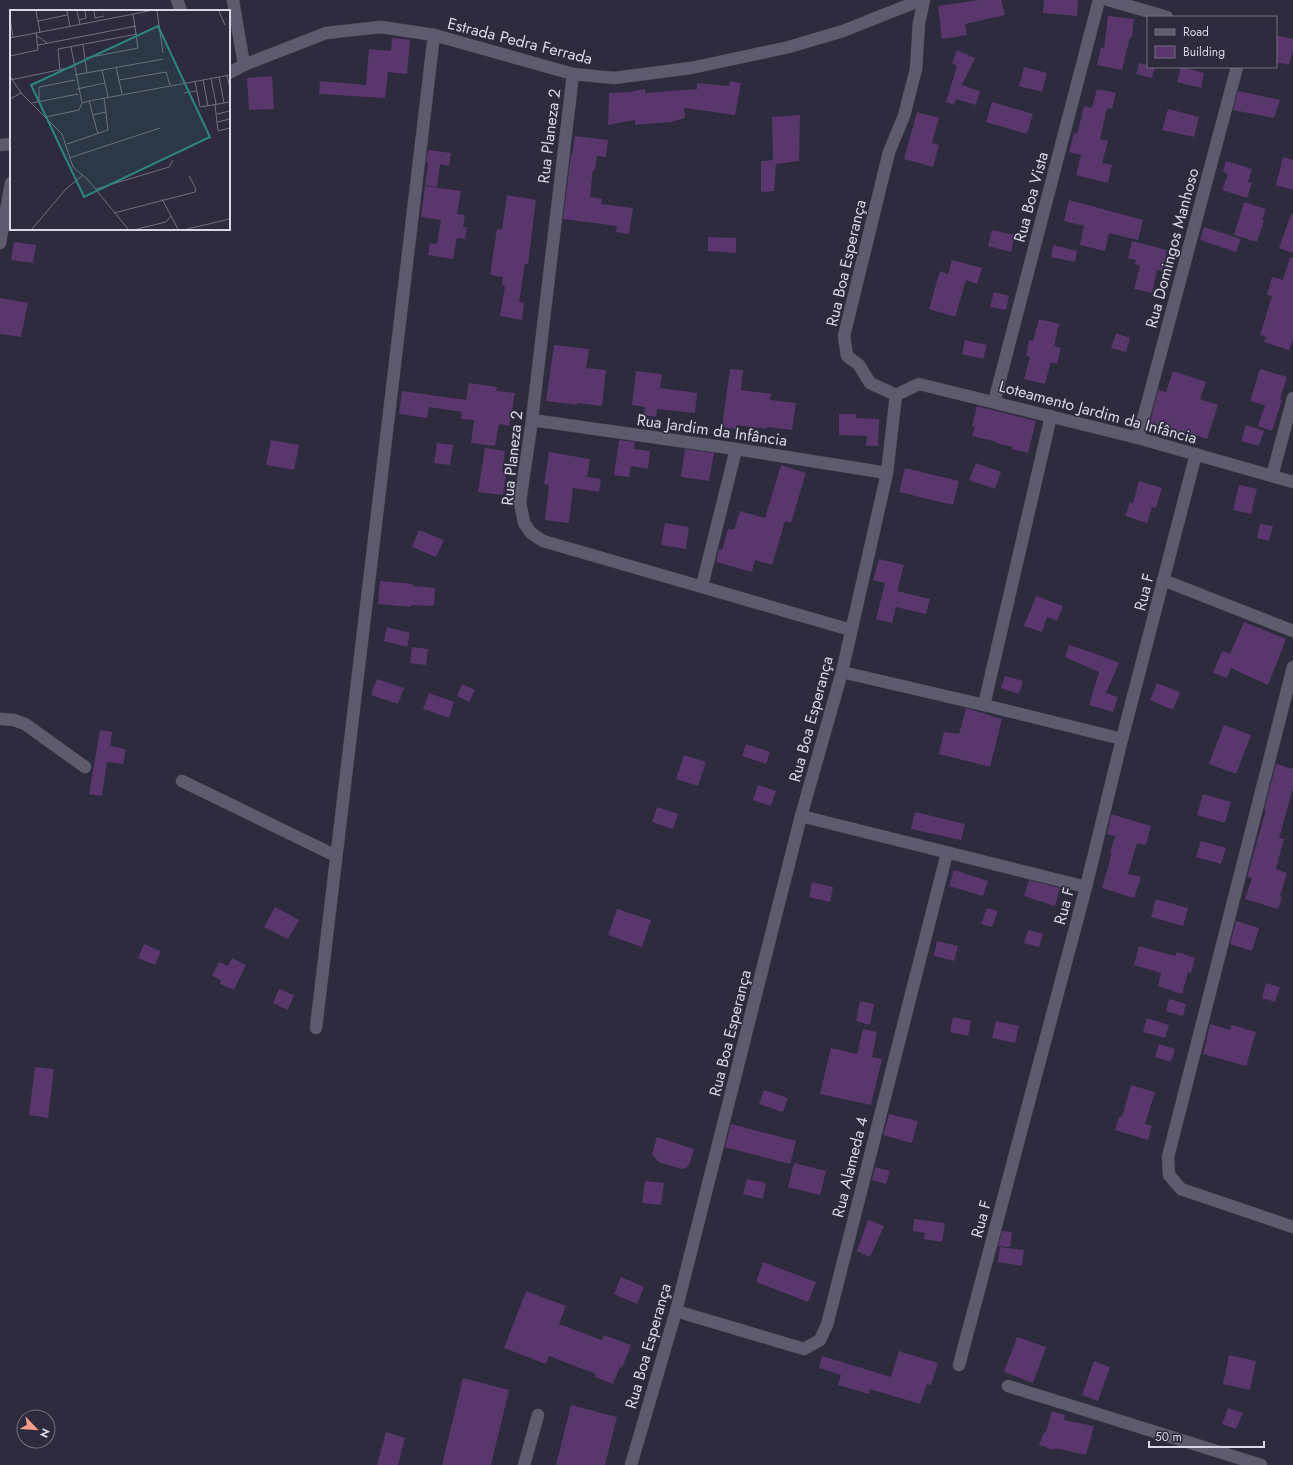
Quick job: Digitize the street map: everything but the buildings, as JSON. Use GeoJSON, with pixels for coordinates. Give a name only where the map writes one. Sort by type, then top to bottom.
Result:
{"type":"FeatureCollection","features":[{"type":"Feature","properties":{"kind":"street"},"geometry":{"type":"LineString","coordinates":[[177,0],[181,10]]}},
{"type":"Feature","properties":{"kind":"street"},"geometry":{"type":"LineString","coordinates":[[233,0],[244,65]]}},
{"type":"Feature","properties":{"kind":"street","name":"Estrada Pedra Ferrada"},"geometry":{"type":"LineString","coordinates":[[230,72],[244,65],[326,33],[381,27],[434,35],[573,74],[614,78],[692,68],[782,49],[842,31],[922,0]]}},
{"type":"Feature","properties":{"kind":"street","name":"Rua Boa Esperança"},"geometry":{"type":"LineString","coordinates":[[631,1465],[676,1311],[801,816],[842,672],[887,473],[896,394],[870,383],[859,366],[847,356],[844,336],[889,152],[904,116],[916,69],[922,0]]}},
{"type":"Feature","properties":{"kind":"street","name":"Rua Boa Vista"},"geometry":{"type":"LineString","coordinates":[[994,402],[1099,0]]}},
{"type":"Feature","properties":{"kind":"street"},"geometry":{"type":"LineString","coordinates":[[1108,0],[1163,16]]}},
{"type":"Feature","properties":{"kind":"street"},"geometry":{"type":"LineString","coordinates":[[316,1028],[434,35]]}},
{"type":"Feature","properties":{"kind":"street","name":"Rua Domingos Manhoso"},"geometry":{"type":"LineString","coordinates":[[1138,438],[1238,68]]}},
{"type":"Feature","properties":{"kind":"street","name":"Rua Planeza 2"},"geometry":{"type":"LineString","coordinates":[[573,74],[532,420],[520,502],[524,523],[531,533],[543,541],[851,630]]}},
{"type":"Feature","properties":{"kind":"street"},"geometry":{"type":"LineString","coordinates":[[0,145],[10,144]]}},
{"type":"Feature","properties":{"kind":"street"},"geometry":{"type":"LineString","coordinates":[[0,243],[10,188]]}},
{"type":"Feature","properties":{"kind":"street","name":"Loteamento Jardim da Infância"},"geometry":{"type":"LineString","coordinates":[[896,394],[919,384],[1138,438],[1293,482]]}},
{"type":"Feature","properties":{"kind":"street"},"geometry":{"type":"LineString","coordinates":[[1272,476],[1293,398]]}},
{"type":"Feature","properties":{"kind":"street"},"geometry":{"type":"LineString","coordinates":[[984,705],[1051,416]]}},
{"type":"Feature","properties":{"kind":"street","name":"Rua Jardim da Infância"},"geometry":{"type":"LineString","coordinates":[[532,420],[736,449],[887,473]]}},
{"type":"Feature","properties":{"kind":"street"},"geometry":{"type":"LineString","coordinates":[[702,586],[736,449]]}},
{"type":"Feature","properties":{"kind":"street","name":"Rua F"},"geometry":{"type":"LineString","coordinates":[[959,1365],[1086,887],[1122,739],[1196,454]]}},
{"type":"Feature","properties":{"kind":"street"},"geometry":{"type":"LineString","coordinates":[[1163,580],[1293,631]]}},
{"type":"Feature","properties":{"kind":"street"},"geometry":{"type":"LineString","coordinates":[[1293,667],[1168,1157],[1169,1175],[1181,1189],[1293,1227]]}},
{"type":"Feature","properties":{"kind":"street"},"geometry":{"type":"LineString","coordinates":[[842,672],[1122,739]]}},
{"type":"Feature","properties":{"kind":"street"},"geometry":{"type":"LineString","coordinates":[[0,719],[14,720],[24,724],[84,767]]}},
{"type":"Feature","properties":{"kind":"street"},"geometry":{"type":"LineString","coordinates":[[182,781],[336,856]]}},
{"type":"Feature","properties":{"kind":"street"},"geometry":{"type":"LineString","coordinates":[[801,816],[1086,887]]}},
{"type":"Feature","properties":{"kind":"street","name":"Rua Alameda 4"},"geometry":{"type":"LineString","coordinates":[[676,1311],[804,1349],[820,1340],[828,1317],[946,853]]}},
{"type":"Feature","properties":{"kind":"street"},"geometry":{"type":"LineString","coordinates":[[1008,1386],[1261,1465]]}},
{"type":"Feature","properties":{"kind":"street"},"geometry":{"type":"LineString","coordinates":[[524,1465],[538,1415]]}}]}
